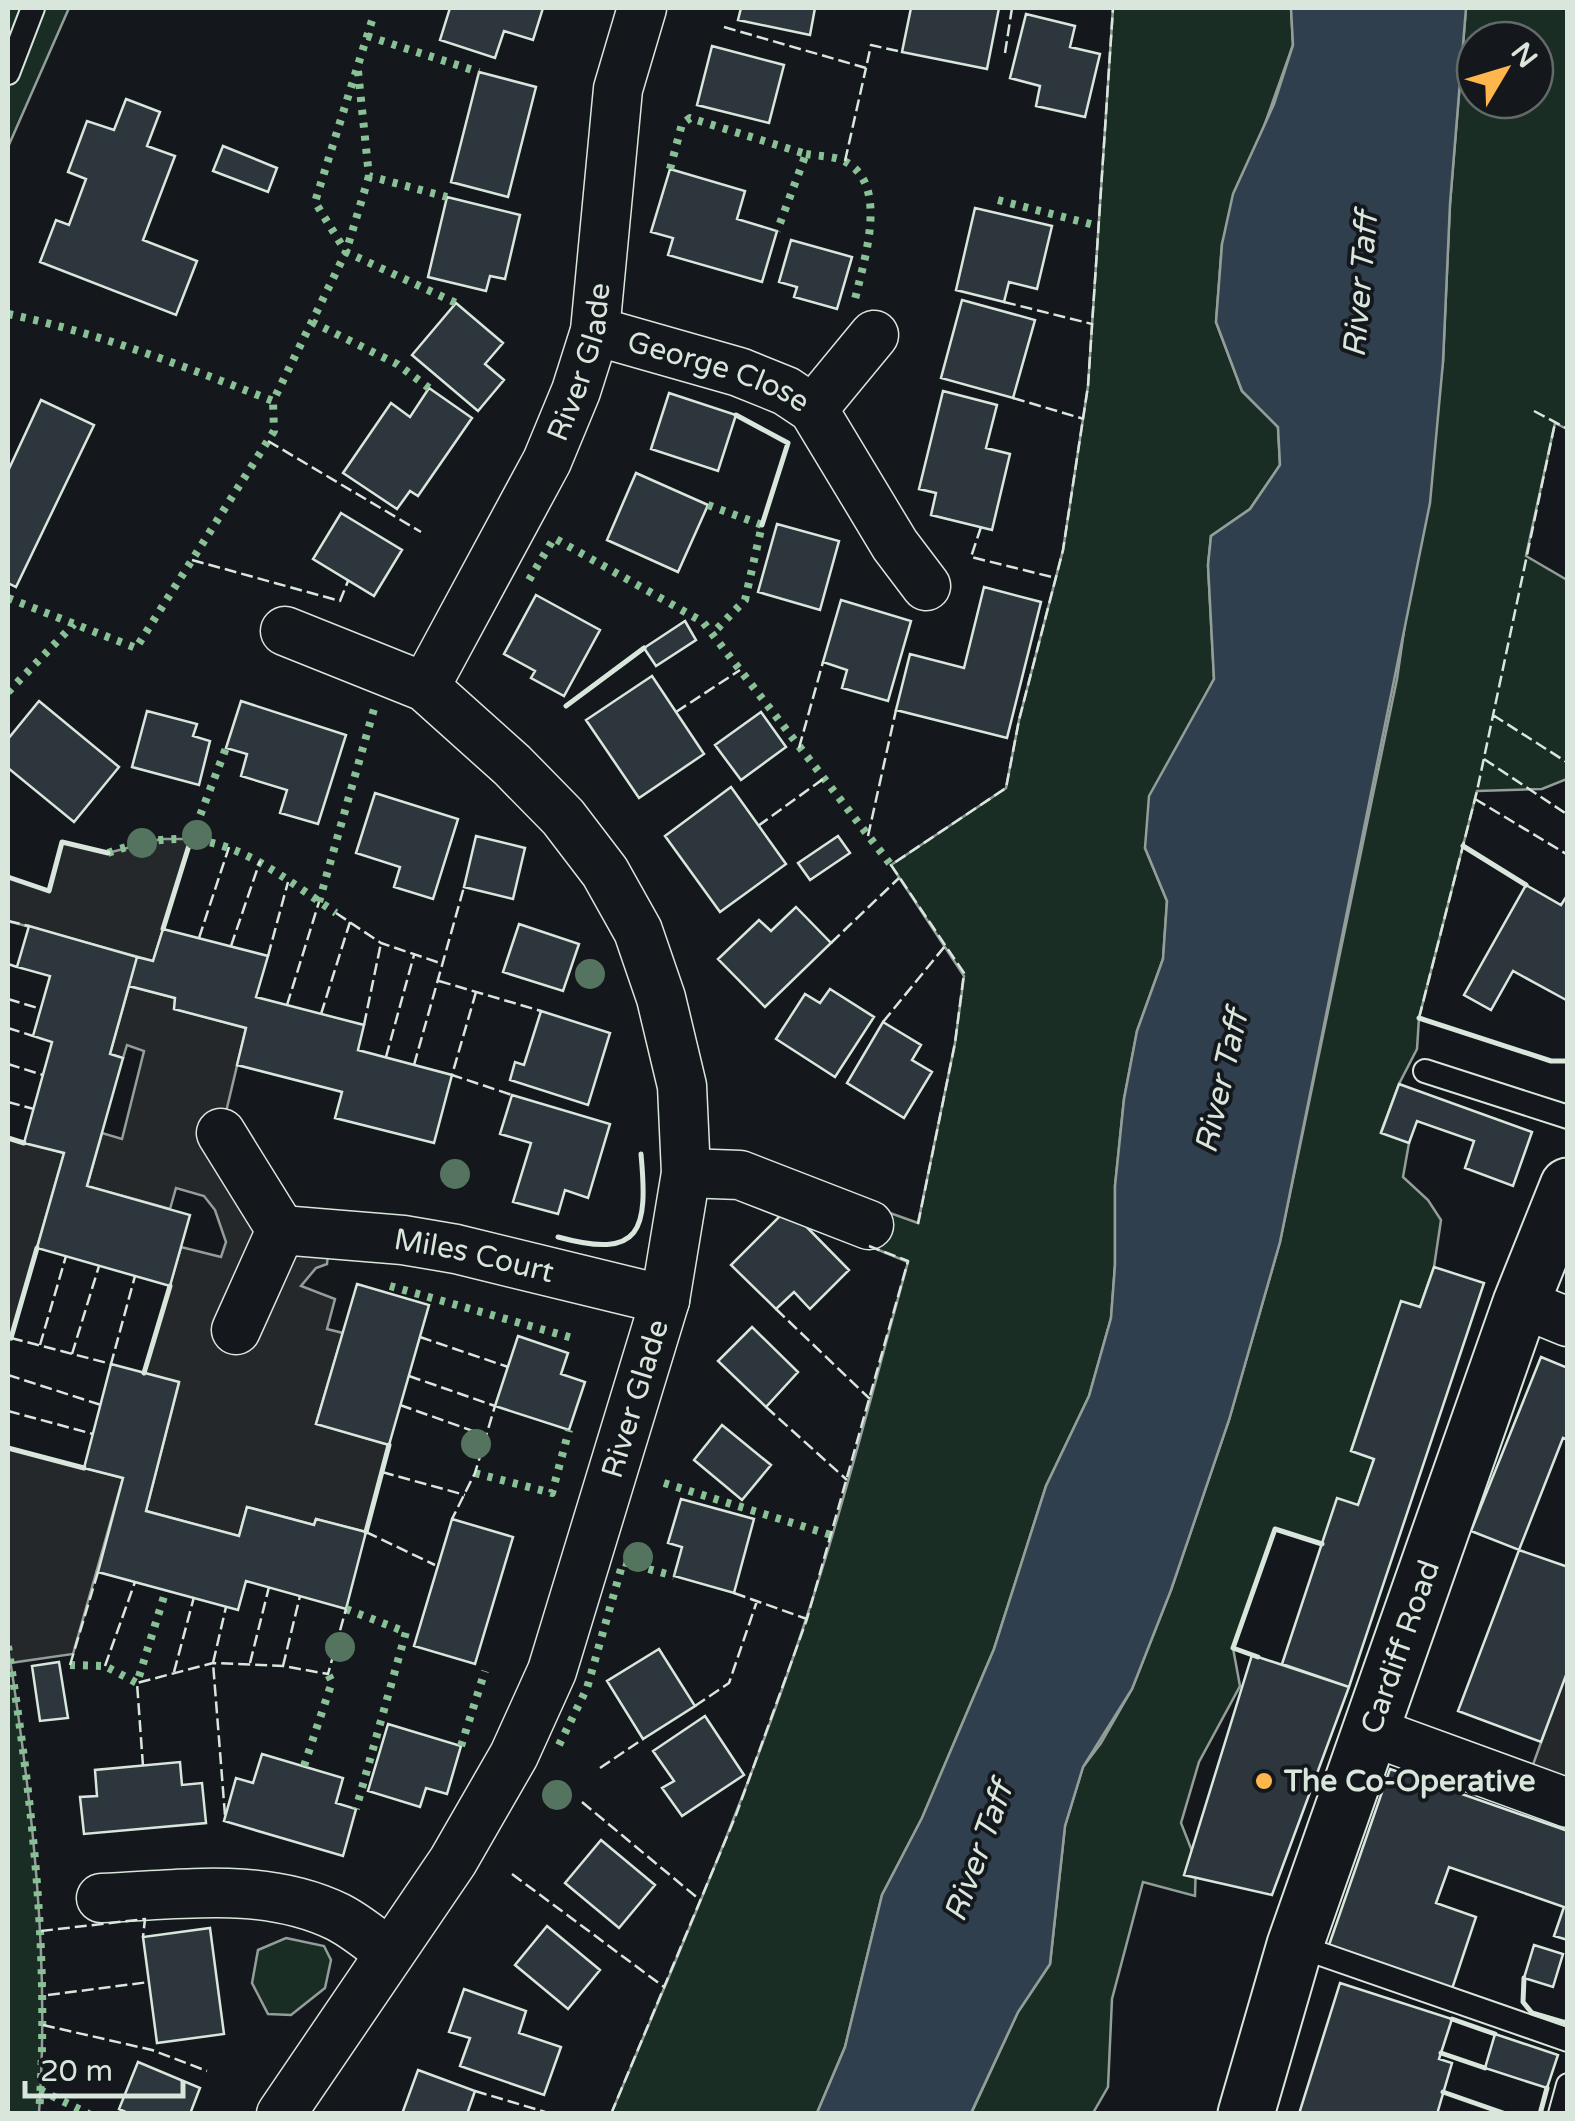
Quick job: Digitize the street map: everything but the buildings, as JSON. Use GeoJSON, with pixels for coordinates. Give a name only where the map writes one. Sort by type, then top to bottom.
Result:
{"type":"FeatureCollection","features":[{"type":"Feature","properties":{"kind":"main road","name":"Cardiff Road"},"geometry":{"type":"LineString","coordinates":[[1246,2114],[1295,1945],[1372,1732],[1544,1312],[1568,1186]]}},
{"type":"Feature","properties":{"kind":"street","name":"River Glade"},"geometry":{"type":"LineString","coordinates":[[425,688],[547,461],[576,391],[595,331],[618,89],[642,8]]}},
{"type":"Feature","properties":{"kind":"street","name":"George Close"},"geometry":{"type":"LineString","coordinates":[[595,331],[739,372],[786,391],[813,409],[895,545],[926,586]]}},
{"type":"Feature","properties":{"kind":"street"},"geometry":{"type":"LineString","coordinates":[[813,409],[874,335]]}},
{"type":"Feature","properties":{"kind":"street","name":"River Glade"},"geometry":{"type":"LineString","coordinates":[[281,2114],[462,1846],[514,1755],[552,1671],[665,1300],[686,1172],[682,1086],[661,998],[638,931],[605,872],[563,817],[512,765],[425,688],[285,631]]}},
{"type":"Feature","properties":{"kind":"street"},"geometry":{"type":"LineString","coordinates":[[221,1133],[280,1230],[236,1330]]}},
{"type":"Feature","properties":{"kind":"street"},"geometry":{"type":"LineString","coordinates":[[686,1172],[740,1175],[869,1224]]}},
{"type":"Feature","properties":{"kind":"street","name":"Miles Court"},"geometry":{"type":"LineString","coordinates":[[280,1230],[403,1240],[456,1249],[665,1300]]}},
{"type":"Feature","properties":{"kind":"street"},"geometry":{"type":"LineString","coordinates":[[1372,1732],[1568,1803]]}},
{"type":"Feature","properties":{"kind":"street"},"geometry":{"type":"LineString","coordinates":[[101,1898],[267,1895],[307,1904],[341,1918],[389,1952]]}},
{"type":"Feature","properties":{"kind":"lane"},"geometry":{"type":"LineString","coordinates":[[8,73],[33,8]]}},
{"type":"Feature","properties":{"kind":"lane"},"geometry":{"type":"LineString","coordinates":[[1425,1071],[1568,1117]]}},
{"type":"Feature","properties":{"kind":"lane"},"geometry":{"type":"LineString","coordinates":[[1295,1945],[1568,2040]]}},
{"type":"Feature","properties":{"kind":"lane"},"geometry":{"type":"LineString","coordinates":[[1560,2114],[1568,2085]]}},
{"type":"Feature","properties":{"kind":"green space"},"geometry":{"type":"Polygon","coordinates":[[[8,8],[69,8],[8,147],[8,8]]]}},
{"type":"Feature","properties":{"kind":"green space"},"geometry":{"type":"Polygon","coordinates":[[[1113,8],[1291,8],[1293,45],[1222,244],[1216,322],[1242,391],[1278,427],[1280,465],[1250,509],[1211,536],[1208,565],[1214,679],[1184,737],[1145,848],[1167,901],[1163,959],[1137,1031],[1124,1099],[1115,1186],[1111,1318],[1089,1396],[1046,1486],[994,1649],[922,1818],[882,1895],[845,2047],[817,2113],[611,2114],[762,1745],[834,1531],[908,1262],[864,1244],[879,1209],[918,1223],[955,1043],[964,976],[891,865],[1006,788],[1019,720],[1063,550],[1088,386],[1113,8]]]}},
{"type":"Feature","properties":{"kind":"green space"},"geometry":{"type":"Polygon","coordinates":[[[1466,8],[1567,8],[1567,429],[1555,423],[1526,556],[1567,580],[1567,779],[1542,789],[1477,791],[1419,1018],[1417,1049],[1381,1132],[1409,1143],[1403,1177],[1428,1200],[1441,1220],[1434,1267],[1420,1307],[1401,1302],[1351,1451],[1374,1459],[1358,1505],[1322,1544],[1275,1529],[1233,1648],[1240,1686],[1199,1762],[1181,1823],[1196,1861],[1195,1896],[1143,1882],[1112,1999],[1108,2087],[1093,2113],[971,2114],[1018,2012],[1050,1964],[1065,1826],[1083,1767],[1132,1689],[1171,1590],[1229,1420],[1280,1242],[1397,679],[1443,362],[1457,120],[1555,120],[1555,20],[1465,20],[1466,8]]]}},
{"type":"Feature","properties":{"kind":"green space"},"geometry":{"type":"Polygon","coordinates":[[[8,1646],[37,1879],[42,1996],[39,2113],[8,2113],[8,1646]]]}},
{"type":"Feature","properties":{"kind":"green space"},"geometry":{"type":"Polygon","coordinates":[[[286,1938],[324,1946],[331,1960],[325,1988],[291,2015],[268,2014],[252,1983],[258,1950],[286,1938]]]}},
{"type":"Feature","properties":{"kind":"shaded area"},"geometry":{"type":"Polygon","coordinates":[[[161,839],[191,839],[153,961],[8,921],[8,877],[48,891],[62,842],[108,853],[161,839]]]}},
{"type":"Feature","properties":{"kind":"shaded area"},"geometry":{"type":"Polygon","coordinates":[[[129,986],[175,998],[175,1009],[246,1028],[221,1133],[281,1229],[330,1234],[327,1264],[316,1268],[301,1286],[335,1299],[327,1329],[343,1333],[316,1424],[389,1445],[366,1532],[316,1519],[314,1525],[247,1507],[239,1536],[146,1511],[179,1383],[144,1373],[181,1247],[221,1257],[226,1242],[215,1210],[204,1196],[176,1188],[170,1209],[87,1186],[102,1133],[122,1139],[144,1051],[127,1045],[123,1058],[110,1054],[129,986]]]}},
{"type":"Feature","properties":{"kind":"shaded area"},"geometry":{"type":"Polygon","coordinates":[[[8,1138],[64,1153],[11,1338],[8,1336],[8,1138]]]}},
{"type":"Feature","properties":{"kind":"shaded area"},"geometry":{"type":"Polygon","coordinates":[[[8,1448],[123,1478],[73,1654],[10,1663],[8,1448]]]}},
{"type":"Feature","properties":{"kind":"shaded area"},"geometry":{"type":"Polygon","coordinates":[[[1567,1670],[1567,1803],[1525,1787],[1567,1670]]]}},
{"type":"Feature","properties":{"kind":"water","name":"River Taff"},"geometry":{"type":"Polygon","coordinates":[[[1291,8],[1466,8],[1465,20],[1455,20],[1457,120],[1443,362],[1430,503],[1280,1242],[1229,1420],[1171,1590],[1132,1689],[1083,1767],[1065,1826],[1050,1964],[1018,2012],[971,2113],[817,2113],[845,2047],[882,1895],[922,1818],[994,1649],[1046,1486],[1089,1396],[1111,1318],[1115,1186],[1124,1099],[1137,1031],[1163,959],[1167,901],[1145,848],[1149,796],[1214,679],[1208,565],[1211,536],[1250,509],[1280,465],[1278,427],[1242,391],[1216,322],[1222,244],[1233,194],[1274,104],[1293,45],[1291,8]]]}},
{"type":"Feature","properties":{"kind":"hedge"},"geometry":{"type":"LineString","coordinates":[[8,314],[109,341],[273,401],[346,252],[315,202],[374,14]]}},
{"type":"Feature","properties":{"kind":"hedge"},"geometry":{"type":"LineString","coordinates":[[367,36],[479,72]]}},
{"type":"Feature","properties":{"kind":"hedge"},"geometry":{"type":"LineString","coordinates":[[358,71],[369,176],[447,197]]}},
{"type":"Feature","properties":{"kind":"hedge"},"geometry":{"type":"LineString","coordinates":[[670,169],[682,124],[690,118],[806,154],[777,231]]}},
{"type":"Feature","properties":{"kind":"hedge"},"geometry":{"type":"LineString","coordinates":[[806,154],[846,162],[860,174],[867,189],[870,228],[854,304]]}},
{"type":"Feature","properties":{"kind":"hedge"},"geometry":{"type":"LineString","coordinates":[[369,176],[346,252],[456,303]]}},
{"type":"Feature","properties":{"kind":"hedge"},"geometry":{"type":"LineString","coordinates":[[998,200],[1098,226]]}},
{"type":"Feature","properties":{"kind":"hedge"},"geometry":{"type":"LineString","coordinates":[[312,322],[397,364],[429,388]]}},
{"type":"Feature","properties":{"kind":"hedge"},"geometry":{"type":"LineString","coordinates":[[8,598],[136,648],[274,431],[273,401]]}},
{"type":"Feature","properties":{"kind":"hedge"},"geometry":{"type":"LineString","coordinates":[[708,505],[762,525],[745,600],[712,634]]}},
{"type":"Feature","properties":{"kind":"hedge"},"geometry":{"type":"LineString","coordinates":[[529,580],[554,538],[703,622],[891,865]]}},
{"type":"Feature","properties":{"kind":"hedge"},"geometry":{"type":"LineString","coordinates":[[8,692],[74,624]]}},
{"type":"Feature","properties":{"kind":"hedge"},"geometry":{"type":"LineString","coordinates":[[319,902],[376,702]]}},
{"type":"Feature","properties":{"kind":"hedge"},"geometry":{"type":"LineString","coordinates":[[191,839],[226,748]]}},
{"type":"Feature","properties":{"kind":"hedge"},"geometry":{"type":"LineString","coordinates":[[108,853],[144,843],[204,841],[255,860],[336,913]]}},
{"type":"Feature","properties":{"kind":"hedge"},"geometry":{"type":"LineString","coordinates":[[390,1286],[576,1339]]}},
{"type":"Feature","properties":{"kind":"hedge"},"geometry":{"type":"LineString","coordinates":[[475,1473],[552,1493],[569,1430]]}},
{"type":"Feature","properties":{"kind":"hedge"},"geometry":{"type":"LineString","coordinates":[[664,1483],[831,1535]]}},
{"type":"Feature","properties":{"kind":"hedge"},"geometry":{"type":"LineString","coordinates":[[559,1745],[587,1688],[623,1562],[674,1576]]}},
{"type":"Feature","properties":{"kind":"hedge"},"geometry":{"type":"LineString","coordinates":[[70,1665],[105,1666],[137,1683],[166,1590]]}},
{"type":"Feature","properties":{"kind":"hedge"},"geometry":{"type":"LineString","coordinates":[[346,1609],[406,1632],[356,1809]]}},
{"type":"Feature","properties":{"kind":"hedge"},"geometry":{"type":"LineString","coordinates":[[8,1646],[37,1879],[42,1997],[39,2114]]}},
{"type":"Feature","properties":{"kind":"hedge"},"geometry":{"type":"LineString","coordinates":[[461,1746],[485,1671]]}},
{"type":"Feature","properties":{"kind":"hedge"},"geometry":{"type":"LineString","coordinates":[[304,1766],[332,1682],[328,1674]]}},
{"type":"Feature","properties":{"kind":"hedge"},"geometry":{"type":"LineString","coordinates":[[40,2090],[89,2114]]}},
{"type":"Feature","properties":{"kind":"fence"},"geometry":{"type":"LineString","coordinates":[[1005,53],[1012,8]]}},
{"type":"Feature","properties":{"kind":"fence"},"geometry":{"type":"LineString","coordinates":[[918,1224],[955,1043],[964,973],[891,865],[1006,788],[1019,720],[1063,550],[1088,386],[1113,8]]}},
{"type":"Feature","properties":{"kind":"fence"},"geometry":{"type":"LineString","coordinates":[[724,27],[866,68],[871,45],[902,52]]}},
{"type":"Feature","properties":{"kind":"fence"},"geometry":{"type":"LineString","coordinates":[[845,161],[866,68]]}},
{"type":"Feature","properties":{"kind":"fence"},"geometry":{"type":"LineString","coordinates":[[1004,302],[1092,324]]}},
{"type":"Feature","properties":{"kind":"fence"},"geometry":{"type":"LineString","coordinates":[[1013,398],[1084,419]]}},
{"type":"Feature","properties":{"kind":"fence"},"geometry":{"type":"LineString","coordinates":[[1534,411],[1568,429]]}},
{"type":"Feature","properties":{"kind":"fence"},"geometry":{"type":"LineString","coordinates":[[1419,1018],[1477,791],[1555,423]]}},
{"type":"Feature","properties":{"kind":"fence"},"geometry":{"type":"LineString","coordinates":[[268,441],[421,532]]}},
{"type":"Feature","properties":{"kind":"fence"},"geometry":{"type":"LineString","coordinates":[[981,527],[971,557],[1056,578]]}},
{"type":"Feature","properties":{"kind":"fence"},"geometry":{"type":"LineString","coordinates":[[192,560],[340,601],[348,581]]}},
{"type":"Feature","properties":{"kind":"fence"},"geometry":{"type":"LineString","coordinates":[[799,748],[823,662]]}},
{"type":"Feature","properties":{"kind":"fence"},"geometry":{"type":"LineString","coordinates":[[676,712],[740,670]]}},
{"type":"Feature","properties":{"kind":"fence"},"geometry":{"type":"LineString","coordinates":[[868,836],[896,710]]}},
{"type":"Feature","properties":{"kind":"fence"},"geometry":{"type":"LineString","coordinates":[[1493,715],[1568,763]]}},
{"type":"Feature","properties":{"kind":"fence"},"geometry":{"type":"LineString","coordinates":[[1484,759],[1568,815]]}},
{"type":"Feature","properties":{"kind":"fence"},"geometry":{"type":"LineString","coordinates":[[758,826],[823,779]]}},
{"type":"Feature","properties":{"kind":"fence"},"geometry":{"type":"LineString","coordinates":[[1475,799],[1568,855]]}},
{"type":"Feature","properties":{"kind":"fence"},"geometry":{"type":"LineString","coordinates":[[199,938],[229,847]]}},
{"type":"Feature","properties":{"kind":"fence"},"geometry":{"type":"LineString","coordinates":[[231,946],[260,861]]}},
{"type":"Feature","properties":{"kind":"fence"},"geometry":{"type":"LineString","coordinates":[[831,943],[899,878]]}},
{"type":"Feature","properties":{"kind":"fence"},"geometry":{"type":"LineString","coordinates":[[268,956],[288,882]]}},
{"type":"Feature","properties":{"kind":"fence"},"geometry":{"type":"LineString","coordinates":[[414,1065],[464,887]]}},
{"type":"Feature","properties":{"kind":"fence"},"geometry":{"type":"LineString","coordinates":[[287,1005],[319,902]]}},
{"type":"Feature","properties":{"kind":"fence"},"geometry":{"type":"LineString","coordinates":[[336,913],[381,943],[443,964]]}},
{"type":"Feature","properties":{"kind":"fence"},"geometry":{"type":"LineString","coordinates":[[8,921],[29,926]]}},
{"type":"Feature","properties":{"kind":"fence"},"geometry":{"type":"LineString","coordinates":[[321,1014],[350,922]]}},
{"type":"Feature","properties":{"kind":"fence"},"geometry":{"type":"LineString","coordinates":[[364,1025],[381,943]]}},
{"type":"Feature","properties":{"kind":"fence"},"geometry":{"type":"LineString","coordinates":[[883,1022],[945,946]]}},
{"type":"Feature","properties":{"kind":"fence"},"geometry":{"type":"LineString","coordinates":[[386,1057],[414,955]]}},
{"type":"Feature","properties":{"kind":"fence"},"geometry":{"type":"LineString","coordinates":[[8,964],[17,967]]}},
{"type":"Feature","properties":{"kind":"fence"},"geometry":{"type":"LineString","coordinates":[[439,981],[541,1011]]}},
{"type":"Feature","properties":{"kind":"fence"},"geometry":{"type":"LineString","coordinates":[[476,992],[452,1075],[512,1095]]}},
{"type":"Feature","properties":{"kind":"fence"},"geometry":{"type":"LineString","coordinates":[[8,999],[41,1009]]}},
{"type":"Feature","properties":{"kind":"fence"},"geometry":{"type":"LineString","coordinates":[[8,1028],[33,1036]]}},
{"type":"Feature","properties":{"kind":"fence"},"geometry":{"type":"LineString","coordinates":[[8,1064],[43,1075]]}},
{"type":"Feature","properties":{"kind":"fence"},"geometry":{"type":"LineString","coordinates":[[8,1102],[34,1109]]}},
{"type":"Feature","properties":{"kind":"fence"},"geometry":{"type":"LineString","coordinates":[[611,2114],[736,1815],[807,1619],[908,1261],[869,1246]]}},
{"type":"Feature","properties":{"kind":"fence"},"geometry":{"type":"LineString","coordinates":[[40,1345],[66,1256]]}},
{"type":"Feature","properties":{"kind":"fence"},"geometry":{"type":"LineString","coordinates":[[72,1354],[99,1266]]}},
{"type":"Feature","properties":{"kind":"fence"},"geometry":{"type":"LineString","coordinates":[[11,1338],[111,1364],[135,1276]]}},
{"type":"Feature","properties":{"kind":"fence"},"geometry":{"type":"LineString","coordinates":[[776,1309],[870,1399]]}},
{"type":"Feature","properties":{"kind":"fence"},"geometry":{"type":"LineString","coordinates":[[420,1337],[508,1367]]}},
{"type":"Feature","properties":{"kind":"fence"},"geometry":{"type":"LineString","coordinates":[[8,1375],[101,1405]]}},
{"type":"Feature","properties":{"kind":"fence"},"geometry":{"type":"LineString","coordinates":[[409,1376],[495,1406],[475,1473],[452,1519]]}},
{"type":"Feature","properties":{"kind":"fence"},"geometry":{"type":"LineString","coordinates":[[400,1405],[487,1436]]}},
{"type":"Feature","properties":{"kind":"fence"},"geometry":{"type":"LineString","coordinates":[[766,1407],[847,1480]]}},
{"type":"Feature","properties":{"kind":"fence"},"geometry":{"type":"LineString","coordinates":[[8,1411],[93,1434]]}},
{"type":"Feature","properties":{"kind":"fence"},"geometry":{"type":"LineString","coordinates":[[382,1472],[465,1495]]}},
{"type":"Feature","properties":{"kind":"fence"},"geometry":{"type":"LineString","coordinates":[[366,1532],[435,1565]]}},
{"type":"Feature","properties":{"kind":"fence"},"geometry":{"type":"LineString","coordinates":[[70,1665],[98,1572]]}},
{"type":"Feature","properties":{"kind":"fence"},"geometry":{"type":"LineString","coordinates":[[105,1666],[135,1582]]}},
{"type":"Feature","properties":{"kind":"fence"},"geometry":{"type":"LineString","coordinates":[[250,1663],[269,1587]]}},
{"type":"Feature","properties":{"kind":"fence"},"geometry":{"type":"LineString","coordinates":[[734,1593],[807,1619]]}},
{"type":"Feature","properties":{"kind":"fence"},"geometry":{"type":"LineString","coordinates":[[283,1666],[300,1596]]}},
{"type":"Feature","properties":{"kind":"fence"},"geometry":{"type":"LineString","coordinates":[[174,1672],[194,1597]]}},
{"type":"Feature","properties":{"kind":"fence"},"geometry":{"type":"LineString","coordinates":[[695,1706],[729,1683],[757,1601]]}},
{"type":"Feature","properties":{"kind":"fence"},"geometry":{"type":"LineString","coordinates":[[225,1815],[213,1663],[226,1607]]}},
{"type":"Feature","properties":{"kind":"fence"},"geometry":{"type":"LineString","coordinates":[[143,1766],[137,1683],[213,1663],[283,1666],[328,1674],[346,1609]]}},
{"type":"Feature","properties":{"kind":"fence"},"geometry":{"type":"LineString","coordinates":[[600,1768],[643,1739]]}},
{"type":"Feature","properties":{"kind":"fence"},"geometry":{"type":"LineString","coordinates":[[582,1802],[700,1900]]}},
{"type":"Feature","properties":{"kind":"fence"},"geometry":{"type":"LineString","coordinates":[[512,1874],[664,1987]]}},
{"type":"Feature","properties":{"kind":"fence"},"geometry":{"type":"LineString","coordinates":[[41,1931],[145,1919],[143,1937]]}},
{"type":"Feature","properties":{"kind":"fence"},"geometry":{"type":"LineString","coordinates":[[48,1995],[149,1982]]}},
{"type":"Feature","properties":{"kind":"fence"},"geometry":{"type":"LineString","coordinates":[[43,2025],[152,2050],[207,2071]]}},
{"type":"Feature","properties":{"kind":"fence"},"geometry":{"type":"LineString","coordinates":[[475,2091],[552,2114]]}},
{"type":"Feature","properties":{"kind":"wall"},"geometry":{"type":"LineString","coordinates":[[736,415],[788,443],[762,525]]}},
{"type":"Feature","properties":{"kind":"wall"},"geometry":{"type":"LineString","coordinates":[[566,706],[644,648]]}},
{"type":"Feature","properties":{"kind":"wall"},"geometry":{"type":"LineString","coordinates":[[163,929],[191,839]]}},
{"type":"Feature","properties":{"kind":"wall"},"geometry":{"type":"LineString","coordinates":[[8,877],[49,891],[62,842],[108,853]]}},
{"type":"Feature","properties":{"kind":"wall"},"geometry":{"type":"LineString","coordinates":[[1463,846],[1526,885]]}},
{"type":"Feature","properties":{"kind":"wall"},"geometry":{"type":"LineString","coordinates":[[1419,1018],[1551,1061],[1568,1061]]}},
{"type":"Feature","properties":{"kind":"wall"},"geometry":{"type":"LineString","coordinates":[[8,1138],[24,1143]]}},
{"type":"Feature","properties":{"kind":"wall"},"geometry":{"type":"LineString","coordinates":[[558,1237],[607,1244],[623,1241],[634,1233],[643,1202],[641,1154]]}},
{"type":"Feature","properties":{"kind":"wall"},"geometry":{"type":"LineString","coordinates":[[8,1336],[11,1338],[37,1248]]}},
{"type":"Feature","properties":{"kind":"wall"},"geometry":{"type":"LineString","coordinates":[[144,1373],[170,1286]]}},
{"type":"Feature","properties":{"kind":"wall"},"geometry":{"type":"LineString","coordinates":[[366,1532],[389,1445]]}},
{"type":"Feature","properties":{"kind":"wall"},"geometry":{"type":"LineString","coordinates":[[8,1448],[84,1468]]}},
{"type":"Feature","properties":{"kind":"wall"},"geometry":{"type":"LineString","coordinates":[[1258,1657],[1233,1648],[1275,1529],[1322,1544]]}},
{"type":"Feature","properties":{"kind":"wall"},"geometry":{"type":"LineString","coordinates":[[1524,1978],[1523,2002],[1532,2013],[1566,2023],[1568,2018]]}},
{"type":"Feature","properties":{"kind":"wall"},"geometry":{"type":"LineString","coordinates":[[1452,2019],[1495,2034]]}},
{"type":"Feature","properties":{"kind":"wall"},"geometry":{"type":"LineString","coordinates":[[1441,2053],[1485,2068]]}},
{"type":"Feature","properties":{"kind":"wall"},"geometry":{"type":"LineString","coordinates":[[1540,2114],[1547,2088]]}},
{"type":"Feature","properties":{"kind":"wall"},"geometry":{"type":"LineString","coordinates":[[1443,2092],[1506,2114]]}},
{"type":"Feature","properties":{"kind":"place","name":"The Co-Operative"},"geometry":{"type":"Point","coordinates":[1264,1781]}}]}
